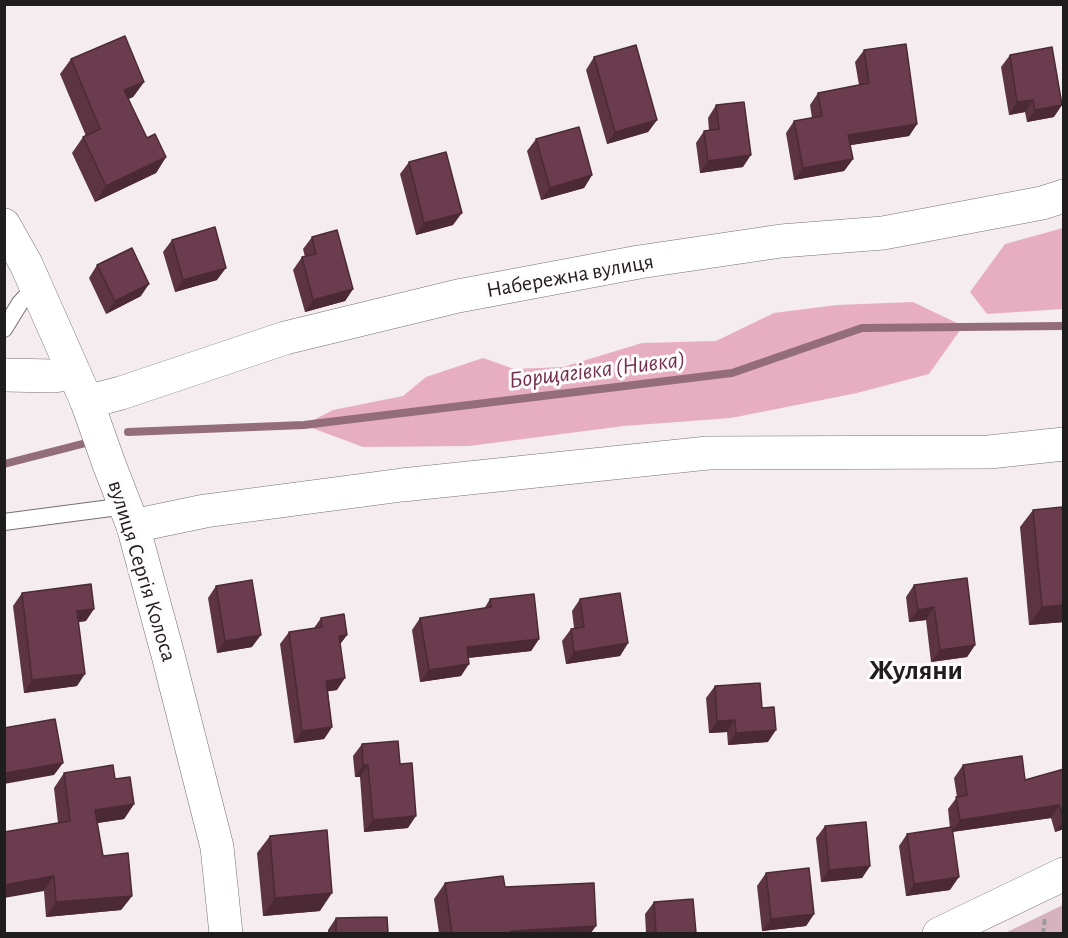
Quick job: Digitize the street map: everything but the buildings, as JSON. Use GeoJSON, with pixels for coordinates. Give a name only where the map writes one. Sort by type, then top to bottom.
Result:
{"type":"FeatureCollection","features":[{"type":"Feature","properties":{"kind":"street","name":"Набережна вулиця"},"geometry":{"type":"LineString","coordinates":[[4,375],[54,376],[81,388],[121,393],[285,338],[458,296],[651,261],[781,241],[883,233],[1064,196]]}},
{"type":"Feature","properties":{"kind":"street","name":"вулиця Сергія Колоса"},"geometry":{"type":"LineString","coordinates":[[4,225],[26,264],[81,388],[129,516],[171,665],[217,847],[226,933]]}},
{"type":"Feature","properties":{"kind":"street"},"geometry":{"type":"LineString","coordinates":[[129,516],[205,511],[402,485],[708,453],[989,452],[1064,444]]}},
{"type":"Feature","properties":{"kind":"street"},"geometry":{"type":"LineString","coordinates":[[939,933],[1064,874]]}},
{"type":"Feature","properties":{"kind":"lane"},"geometry":{"type":"LineString","coordinates":[[4,329],[20,303],[35,287]]}},
{"type":"Feature","properties":{"kind":"lane"},"geometry":{"type":"LineString","coordinates":[[4,522],[129,516]]}},
{"type":"Feature","properties":{"kind":"shaded area"},"geometry":{"type":"Polygon","coordinates":[[[1063,228],[1063,309],[987,314],[970,292],[1005,244],[1063,228]]]}},
{"type":"Feature","properties":{"kind":"shaded area"},"geometry":{"type":"Polygon","coordinates":[[[913,302],[963,326],[929,374],[857,393],[731,418],[624,426],[469,446],[363,447],[304,425],[333,410],[403,396],[426,377],[483,358],[514,369],[563,367],[642,343],[716,341],[774,313],[837,305],[913,302]]]}},
{"type":"Feature","properties":{"kind":"shaded area"},"geometry":{"type":"Polygon","coordinates":[[[1063,905],[1062,933],[1005,933],[1063,905]]]}},
{"type":"Feature","properties":{"kind":"waterway","name":"Борщагівка (Нивка)"},"geometry":{"type":"LineString","coordinates":[[128,432],[304,425],[732,373],[862,328],[1064,326]]}},
{"type":"Feature","properties":{"kind":"waterway","name":"Борщагівка (Нивка)"},"geometry":{"type":"LineString","coordinates":[[4,464],[82,444]]}},
{"type":"Feature","properties":{"kind":"district","name":"Жуляни"},"geometry":{"type":"Point","coordinates":[916,671]}}]}
